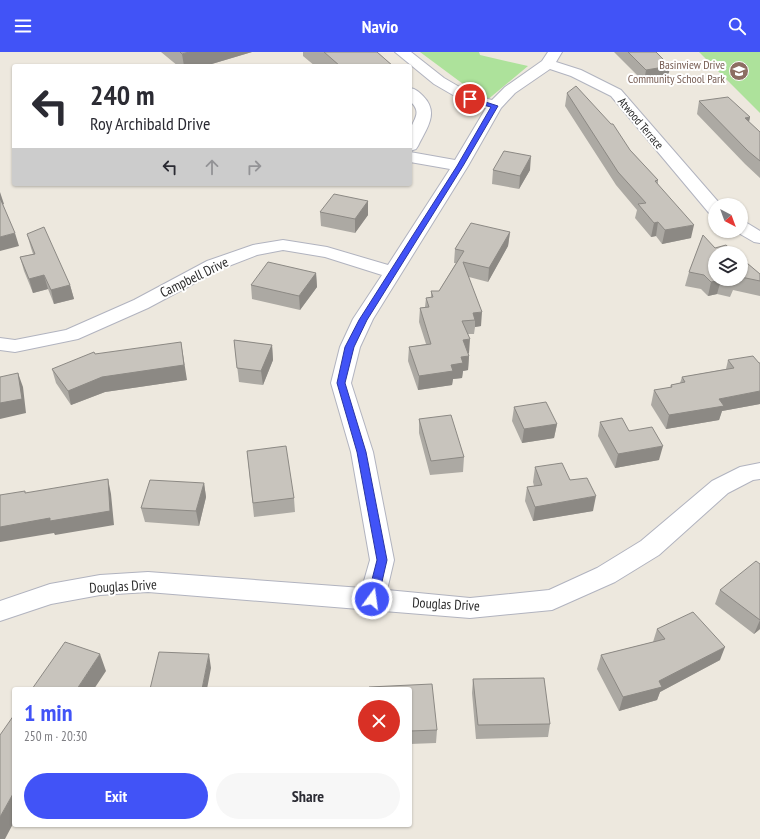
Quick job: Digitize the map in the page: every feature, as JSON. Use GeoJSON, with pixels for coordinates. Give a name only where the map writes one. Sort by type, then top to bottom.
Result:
{"type":"FeatureCollection","features":[{"type":"Feature","properties":{"kind":"street"},"geometry":{"type":"LineString","coordinates":[[402,52],[439,81],[470,99],[495,106]]}},
{"type":"Feature","properties":{"kind":"street"},"geometry":{"type":"LineString","coordinates":[[372,599],[382,560],[362,452],[341,383],[350,347],[363,320],[460,166],[495,106],[510,90],[552,58]]}},
{"type":"Feature","properties":{"kind":"street","name":"Atwood Terrace"},"geometry":{"type":"LineString","coordinates":[[552,58],[576,73],[616,93],[708,201]]}},
{"type":"Feature","properties":{"kind":"street"},"geometry":{"type":"LineString","coordinates":[[412,94],[422,104],[424,118],[412,142]]}},
{"type":"Feature","properties":{"kind":"street"},"geometry":{"type":"LineString","coordinates":[[412,157],[460,166]]}},
{"type":"Feature","properties":{"kind":"street"},"geometry":{"type":"LineString","coordinates":[[748,231],[760,238]]}},
{"type":"Feature","properties":{"kind":"street","name":"Campbell Drive"},"geometry":{"type":"LineString","coordinates":[[0,344],[15,346],[71,336],[141,304],[214,264],[253,250],[283,245],[327,252],[393,272]]}},
{"type":"Feature","properties":{"kind":"street","name":"Douglas Drive"},"geometry":{"type":"LineString","coordinates":[[0,611],[50,594],[100,585],[148,582],[470,608],[552,600],[612,571],[650,548],[720,487],[748,473],[760,471]]}},
{"type":"Feature","properties":{"kind":"green space"},"geometry":{"type":"Polygon","coordinates":[[[420,52],[479,52],[480,55],[528,66],[486,101],[420,52]]]}},
{"type":"Feature","properties":{"kind":"green space","name":"Basinview Drive Community School Park"},"geometry":{"type":"Polygon","coordinates":[[[699,52],[760,52],[760,113],[699,52]]]}},
{"type":"Feature","properties":{"kind":"building"},"geometry":{"type":"Polygon","coordinates":[[[324,52],[377,52],[391,64],[338,64],[324,52]]]}},
{"type":"Feature","properties":{"kind":"building"},"geometry":{"type":"Polygon","coordinates":[[[628,52],[656,52],[670,66],[646,70],[628,52]]]}},
{"type":"Feature","properties":{"kind":"building"},"geometry":{"type":"Polygon","coordinates":[[[576,86],[611,124],[613,124],[630,150],[658,180],[655,181],[694,225],[665,230],[658,222],[654,223],[638,204],[646,203],[618,172],[567,93],[576,86]]]}},
{"type":"Feature","properties":{"kind":"building"},"geometry":{"type":"Polygon","coordinates":[[[728,97],[750,117],[745,118],[760,132],[760,161],[748,151],[699,101],[728,97]]]}},
{"type":"Feature","properties":{"kind":"building"},"geometry":{"type":"Polygon","coordinates":[[[504,151],[531,156],[520,176],[493,170],[504,151]]]}},
{"type":"Feature","properties":{"kind":"building"},"geometry":{"type":"Polygon","coordinates":[[[334,194],[368,201],[355,219],[320,212],[334,194]]]}},
{"type":"Feature","properties":{"kind":"building"},"geometry":{"type":"Polygon","coordinates":[[[0,198],[15,233],[0,237],[0,198]]]}},
{"type":"Feature","properties":{"kind":"building"},"geometry":{"type":"Polygon","coordinates":[[[471,223],[510,232],[489,268],[463,262],[482,312],[473,313],[475,320],[462,321],[470,339],[463,340],[469,356],[461,357],[463,363],[451,365],[453,371],[419,376],[409,347],[431,344],[420,308],[429,307],[426,298],[433,297],[431,291],[439,291],[464,251],[455,249],[471,223]]]}},
{"type":"Feature","properties":{"kind":"building"},"geometry":{"type":"Polygon","coordinates":[[[44,227],[70,285],[51,290],[44,275],[29,279],[20,257],[35,254],[27,234],[44,227]]]}},
{"type":"Feature","properties":{"kind":"building"},"geometry":{"type":"Polygon","coordinates":[[[703,235],[713,246],[708,246],[708,279],[704,275],[689,272],[703,235]]]}},
{"type":"Feature","properties":{"kind":"building"},"geometry":{"type":"Polygon","coordinates":[[[268,262],[316,273],[299,296],[251,285],[268,262]]]}},
{"type":"Feature","properties":{"kind":"building"},"geometry":{"type":"Polygon","coordinates":[[[748,264],[760,274],[760,281],[748,278],[748,264]]]}},
{"type":"Feature","properties":{"kind":"building"},"geometry":{"type":"Polygon","coordinates":[[[234,340],[272,345],[261,371],[237,368],[234,340]]]}},
{"type":"Feature","properties":{"kind":"building"},"geometry":{"type":"Polygon","coordinates":[[[181,342],[184,365],[102,377],[68,391],[52,369],[94,352],[95,354],[181,342]]]}},
{"type":"Feature","properties":{"kind":"building"},"geometry":{"type":"Polygon","coordinates":[[[753,356],[760,363],[760,391],[719,399],[724,406],[669,415],[654,390],[672,387],[671,385],[685,382],[682,377],[734,368],[728,360],[753,356]]]}},
{"type":"Feature","properties":{"kind":"building"},"geometry":{"type":"Polygon","coordinates":[[[18,373],[22,399],[0,403],[0,377],[18,373]]]}},
{"type":"Feature","properties":{"kind":"building"},"geometry":{"type":"Polygon","coordinates":[[[546,402],[557,424],[524,429],[514,407],[546,402]]]}},
{"type":"Feature","properties":{"kind":"building"},"geometry":{"type":"Polygon","coordinates":[[[451,415],[464,457],[431,461],[419,419],[451,415]]]}},
{"type":"Feature","properties":{"kind":"building"},"geometry":{"type":"Polygon","coordinates":[[[622,418],[629,431],[652,427],[663,446],[618,454],[600,422],[622,418]]]}},
{"type":"Feature","properties":{"kind":"building"},"geometry":{"type":"Polygon","coordinates":[[[286,446],[294,498],[253,503],[247,451],[286,446]]]}},
{"type":"Feature","properties":{"kind":"building"},"geometry":{"type":"Polygon","coordinates":[[[562,463],[570,480],[587,478],[596,496],[535,507],[527,487],[542,485],[535,467],[562,463]]]}},
{"type":"Feature","properties":{"kind":"building"},"geometry":{"type":"Polygon","coordinates":[[[108,479],[110,511],[50,521],[50,518],[0,527],[0,495],[25,491],[25,493],[108,479]]]}},
{"type":"Feature","properties":{"kind":"building"},"geometry":{"type":"Polygon","coordinates":[[[150,480],[204,483],[196,511],[141,508],[150,480]]]}},
{"type":"Feature","properties":{"kind":"building"},"geometry":{"type":"Polygon","coordinates":[[[756,561],[760,564],[760,620],[720,590],[756,561]]]}},
{"type":"Feature","properties":{"kind":"building"},"geometry":{"type":"Polygon","coordinates":[[[693,612],[725,647],[659,681],[662,687],[623,697],[601,655],[665,639],[657,629],[693,612]]]}},
{"type":"Feature","properties":{"kind":"building"},"geometry":{"type":"Polygon","coordinates":[[[65,642],[100,654],[78,687],[33,687],[65,642]]]}},
{"type":"Feature","properties":{"kind":"building"},"geometry":{"type":"Polygon","coordinates":[[[159,652],[209,654],[202,687],[150,687],[159,652]]]}},
{"type":"Feature","properties":{"kind":"building"},"geometry":{"type":"Polygon","coordinates":[[[544,678],[550,724],[478,725],[473,679],[544,678]]]}},
{"type":"Feature","properties":{"kind":"building"},"geometry":{"type":"Polygon","coordinates":[[[432,684],[437,730],[412,731],[412,687],[369,687],[432,684]]]}},
{"type":"Feature","properties":{"kind":"building"},"geometry":{"type":"Polygon","coordinates":[[[12,718],[12,796],[0,817],[0,735],[12,718]]]}},
{"type":"Feature","properties":{"kind":"place","name":"Basinview Drive Community School Park"},"geometry":{"type":"Point","coordinates":[739,71]}},
{"type":"Feature","properties":{"kind":"route"},"geometry":{"type":"LineString","coordinates":[[372,599],[382,560],[362,452],[341,383],[350,347],[363,320],[460,166],[495,106],[470,99]]}}]}
